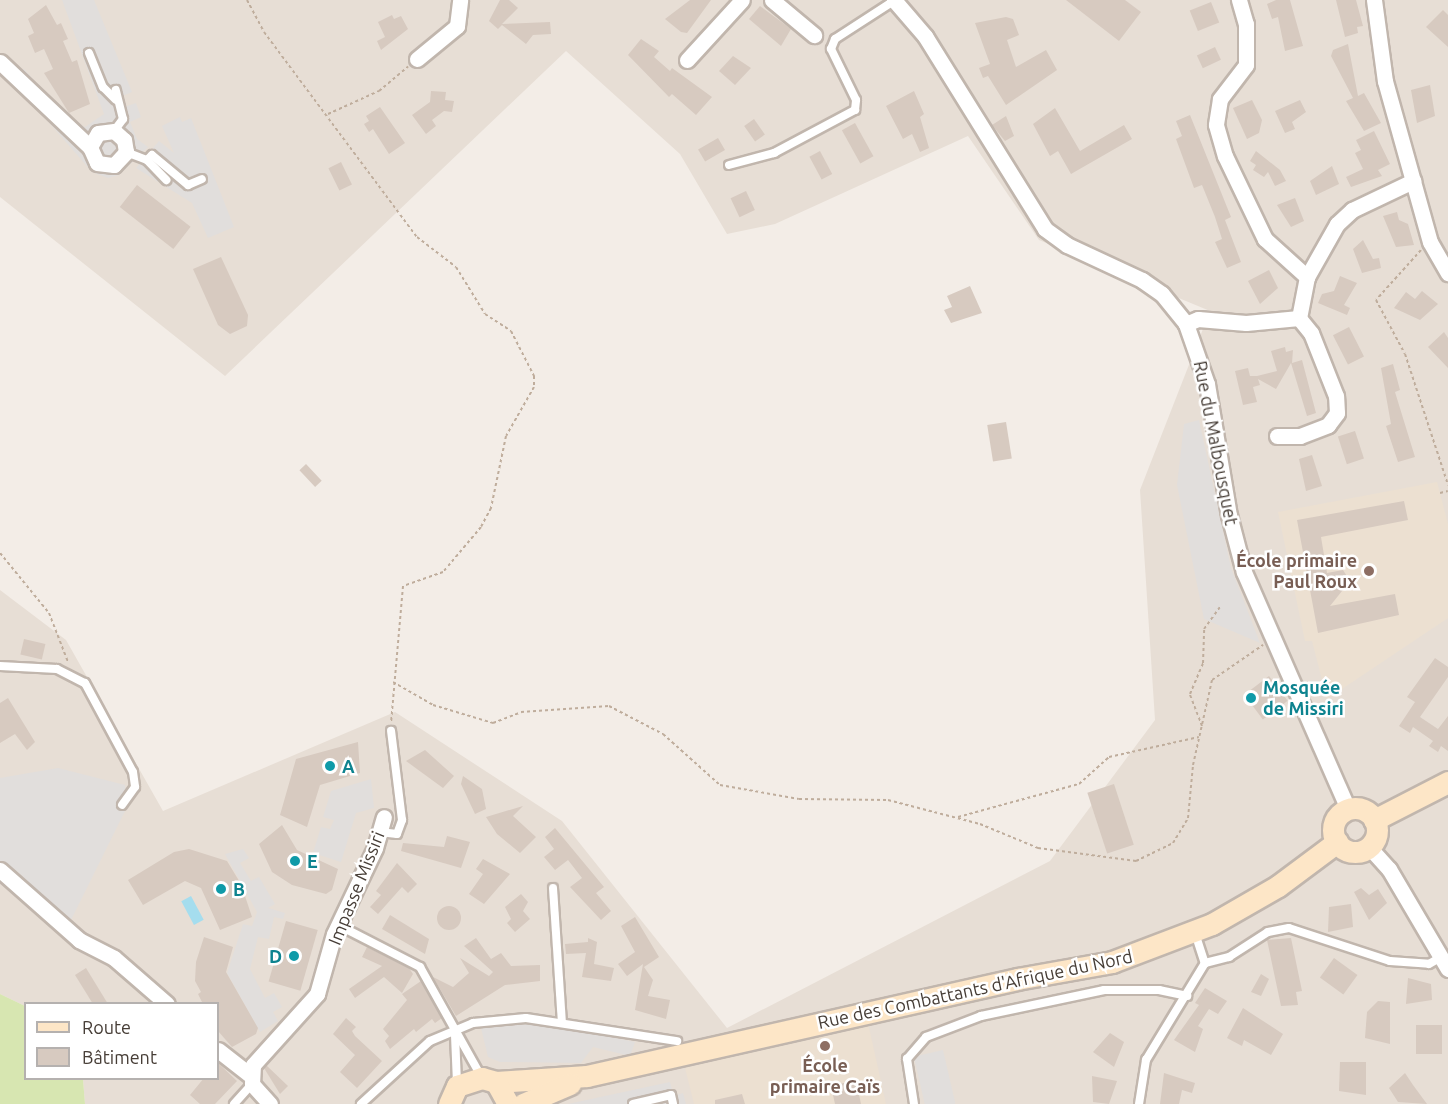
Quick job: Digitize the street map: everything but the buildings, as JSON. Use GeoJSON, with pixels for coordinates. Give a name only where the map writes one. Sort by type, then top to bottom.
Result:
{"type":"FeatureCollection","features":[{"type":"Feature","properties":{"kind":"main road"},"geometry":{"type":"LineString","coordinates":[[1374,820],[1448,782]]}},
{"type":"Feature","properties":{"kind":"main road"},"geometry":{"type":"LineString","coordinates":[[1348,809],[1361,809],[1374,820],[1377,832],[1369,847],[1354,852],[1337,842],[1335,823],[1348,809]]}},
{"type":"Feature","properties":{"kind":"main road","name":"Rue des Combattants d'Afrique du Nord"},"geometry":{"type":"LineString","coordinates":[[449,1096],[489,1080],[588,1076],[1006,981],[1112,962],[1195,933],[1278,886],[1337,842]]}},
{"type":"Feature","properties":{"kind":"main road","name":"Rue des Combattants d'Afrique du Nord"},"geometry":{"type":"LineString","coordinates":[[523,1104],[588,1076]]}},
{"type":"Feature","properties":{"kind":"main road"},"geometry":{"type":"LineString","coordinates":[[489,1080],[508,1104]]}},
{"type":"Feature","properties":{"kind":"street"},"geometry":{"type":"LineString","coordinates":[[417,59],[457,26],[460,0]]}},
{"type":"Feature","properties":{"kind":"street"},"geometry":{"type":"LineString","coordinates":[[687,60],[742,0]]}},
{"type":"Feature","properties":{"kind":"street"},"geometry":{"type":"LineString","coordinates":[[772,0],[814,34]]}},
{"type":"Feature","properties":{"kind":"street","name":"Rue du Malbousquet"},"geometry":{"type":"LineString","coordinates":[[894,0],[925,36],[1045,229],[1067,245],[1142,280],[1162,294],[1186,324],[1206,384],[1229,515],[1244,572],[1348,809]]}},
{"type":"Feature","properties":{"kind":"street"},"geometry":{"type":"LineString","coordinates":[[1239,0],[1246,24],[1246,65],[1220,99],[1216,125],[1225,156],[1265,239],[1307,277]]}},
{"type":"Feature","properties":{"kind":"street"},"geometry":{"type":"LineString","coordinates":[[1374,0],[1385,81],[1430,242],[1448,273]]}},
{"type":"Feature","properties":{"kind":"street"},"geometry":{"type":"LineString","coordinates":[[0,62],[75,138],[90,147],[97,163],[105,166],[114,165],[126,152],[124,140],[114,131],[98,133],[90,147]]}},
{"type":"Feature","properties":{"kind":"street"},"geometry":{"type":"LineString","coordinates":[[1277,436],[1300,436],[1328,425],[1336,413],[1332,386],[1311,333],[1299,318],[1307,277],[1336,224],[1352,210],[1413,181]]}},
{"type":"Feature","properties":{"kind":"street"},"geometry":{"type":"LineString","coordinates":[[1186,324],[1198,319],[1246,323],[1299,318]]}},
{"type":"Feature","properties":{"kind":"street","name":"Impasse Missiri"},"geometry":{"type":"LineString","coordinates":[[251,1079],[257,1058],[317,994],[338,925],[380,832],[384,817]]}},
{"type":"Feature","properties":{"kind":"street"},"geometry":{"type":"LineString","coordinates":[[1369,847],[1445,963]]}},
{"type":"Feature","properties":{"kind":"street"},"geometry":{"type":"LineString","coordinates":[[0,870],[79,940],[114,958],[165,1002]]}},
{"type":"Feature","properties":{"kind":"street"},"geometry":{"type":"LineString","coordinates":[[219,1051],[251,1079],[270,1104]]}},
{"type":"Feature","properties":{"kind":"lane"},"geometry":{"type":"LineString","coordinates":[[729,165],[774,153],[855,110],[856,100],[831,49],[835,39],[894,0]]}},
{"type":"Feature","properties":{"kind":"lane"},"geometry":{"type":"LineString","coordinates":[[89,53],[103,87],[116,100]]}},
{"type":"Feature","properties":{"kind":"lane"},"geometry":{"type":"LineString","coordinates":[[114,131],[123,119],[116,100],[116,90]]}},
{"type":"Feature","properties":{"kind":"lane"},"geometry":{"type":"LineString","coordinates":[[126,152],[147,160],[166,180]]}},
{"type":"Feature","properties":{"kind":"lane"},"geometry":{"type":"LineString","coordinates":[[147,160],[152,156],[188,185],[202,180]]}},
{"type":"Feature","properties":{"kind":"lane"},"geometry":{"type":"LineString","coordinates":[[0,666],[22,664],[72,673],[85,683],[133,772],[135,787],[122,805]]}},
{"type":"Feature","properties":{"kind":"lane"},"geometry":{"type":"LineString","coordinates":[[380,832],[397,834],[402,820],[391,731]]}},
{"type":"Feature","properties":{"kind":"lane"},"geometry":{"type":"LineString","coordinates":[[553,888],[562,1023]]}},
{"type":"Feature","properties":{"kind":"lane"},"geometry":{"type":"LineString","coordinates":[[338,925],[420,967],[455,1030],[489,1080]]}},
{"type":"Feature","properties":{"kind":"lane"},"geometry":{"type":"LineString","coordinates":[[1205,963],[1229,957],[1268,932],[1289,928],[1390,961],[1445,963]]}},
{"type":"Feature","properties":{"kind":"lane"},"geometry":{"type":"LineString","coordinates":[[1139,1104],[1146,1060],[1205,963],[1195,933]]}},
{"type":"Feature","properties":{"kind":"lane"},"geometry":{"type":"LineString","coordinates":[[914,1104],[907,1059],[911,1048],[937,1032],[981,1016],[1104,990],[1159,990],[1187,996]]}},
{"type":"Feature","properties":{"kind":"lane"},"geometry":{"type":"LineString","coordinates":[[361,1104],[408,1057],[455,1030],[486,1021],[526,1018],[677,1041]]}},
{"type":"Feature","properties":{"kind":"lane"},"geometry":{"type":"LineString","coordinates":[[449,1096],[455,1030]]}},
{"type":"Feature","properties":{"kind":"lane"},"geometry":{"type":"LineString","coordinates":[[234,1104],[251,1079]]}},
{"type":"Feature","properties":{"kind":"lane"},"geometry":{"type":"LineString","coordinates":[[633,1104],[671,1095],[673,1104]]}},
{"type":"Feature","properties":{"kind":"path"},"geometry":{"type":"LineString","coordinates":[[247,0],[264,32],[417,237],[456,267],[485,314],[511,331],[534,376],[534,387],[506,436],[491,508],[481,526],[443,572],[403,586],[393,682],[391,731]]}},
{"type":"Feature","properties":{"kind":"path"},"geometry":{"type":"LineString","coordinates":[[327,115],[379,91],[417,59]]}},
{"type":"Feature","properties":{"kind":"path"},"geometry":{"type":"LineString","coordinates":[[1430,242],[1381,288],[1376,300],[1405,354],[1448,485]]}},
{"type":"Feature","properties":{"kind":"path"},"geometry":{"type":"LineString","coordinates":[[1440,493],[1446,492]]}},
{"type":"Feature","properties":{"kind":"path"},"geometry":{"type":"LineString","coordinates":[[0,553],[49,613],[72,673]]}},
{"type":"Feature","properties":{"kind":"path"},"geometry":{"type":"LineString","coordinates":[[1203,729],[1190,694],[1203,663],[1204,629],[1220,607]]}},
{"type":"Feature","properties":{"kind":"path"},"geometry":{"type":"LineString","coordinates":[[393,682],[433,705],[493,723],[521,712],[609,706],[663,734],[720,785],[799,799],[888,800],[956,817],[1038,848],[1136,861],[1173,843],[1188,818],[1199,737],[1203,729],[1212,680],[1272,639]]}},
{"type":"Feature","properties":{"kind":"path"},"geometry":{"type":"LineString","coordinates":[[956,817],[1079,784],[1109,757],[1199,737]]}},
{"type":"Feature","properties":{"kind":"shaded area"},"geometry":{"type":"Polygon","coordinates":[[[0,0],[1448,0],[1448,1104],[85,1104],[83,1080],[219,1080],[219,1002],[24,1002],[24,1006],[0,994],[0,590],[66,640],[163,811],[395,712],[562,821],[727,1028],[1050,861],[1155,720],[1140,490],[1210,311],[1039,240],[968,136],[775,224],[727,234],[680,154],[566,51],[225,376],[0,197],[0,0]]]}},
{"type":"Feature","properties":{"kind":"shaded area"},"geometry":{"type":"Polygon","coordinates":[[[62,0],[94,0],[132,92],[120,97],[124,107],[136,103],[141,117],[130,122],[137,139],[148,147],[119,175],[108,178],[92,172],[12,80],[24,69],[71,123],[85,127],[104,114],[62,0]]]}},
{"type":"Feature","properties":{"kind":"shaded area"},"geometry":{"type":"Polygon","coordinates":[[[180,117],[182,122],[191,118],[234,227],[208,238],[192,203],[136,168],[159,141],[174,153],[162,126],[180,117]]]}},
{"type":"Feature","properties":{"kind":"shaded area"},"geometry":{"type":"Polygon","coordinates":[[[1199,420],[1231,568],[1260,643],[1204,619],[1177,485],[1184,424],[1199,420]]]}},
{"type":"Feature","properties":{"kind":"shaded area","name":"École primaire Paul Roux"},"geometry":{"type":"Polygon","coordinates":[[[1437,482],[1448,524],[1448,618],[1327,699],[1312,641],[1305,641],[1278,512],[1437,482]]]}},
{"type":"Feature","properties":{"kind":"shaded area"},"geometry":{"type":"Polygon","coordinates":[[[58,768],[125,785],[127,807],[70,922],[18,872],[0,861],[0,778],[58,768]]]}},
{"type":"Feature","properties":{"kind":"shaded area"},"geometry":{"type":"Polygon","coordinates":[[[371,779],[374,808],[356,813],[341,862],[313,853],[321,827],[330,829],[334,820],[323,817],[331,791],[371,779]]]}},
{"type":"Feature","properties":{"kind":"shaded area"},"geometry":{"type":"Polygon","coordinates":[[[243,849],[249,858],[240,863],[251,881],[259,877],[275,904],[268,908],[285,913],[283,919],[274,917],[269,939],[258,937],[250,969],[265,998],[274,993],[282,1007],[273,1012],[278,1021],[260,1032],[227,973],[243,924],[252,926],[257,912],[225,854],[243,849]]]}},
{"type":"Feature","properties":{"kind":"shaded area","name":"École primaire Caïs"},"geometry":{"type":"Polygon","coordinates":[[[868,1023],[886,1104],[694,1104],[685,1068],[868,1023]]]}},
{"type":"Feature","properties":{"kind":"shaded area"},"geometry":{"type":"Polygon","coordinates":[[[528,1024],[561,1027],[635,1042],[630,1056],[593,1047],[581,1063],[500,1062],[488,1057],[481,1028],[528,1024]]]}},
{"type":"Feature","properties":{"kind":"shaded area"},"geometry":{"type":"Polygon","coordinates":[[[943,1050],[955,1104],[925,1104],[914,1057],[943,1050]]]}},
{"type":"Feature","properties":{"kind":"shaded area"},"geometry":{"type":"Polygon","coordinates":[[[670,1082],[674,1096],[683,1093],[686,1104],[568,1104],[670,1082]]]}},
{"type":"Feature","properties":{"kind":"green space"},"geometry":{"type":"Polygon","coordinates":[[[0,994],[24,1006],[24,1080],[83,1080],[85,1104],[0,1104],[0,994]]]}},
{"type":"Feature","properties":{"kind":"water"},"geometry":{"type":"Polygon","coordinates":[[[191,896],[204,920],[194,925],[181,901],[191,896]]]}},
{"type":"Feature","properties":{"kind":"place","name":"École primaire Paul Roux"},"geometry":{"type":"Point","coordinates":[1369,571]}},
{"type":"Feature","properties":{"kind":"place","name":"Mosquée de Missiri"},"geometry":{"type":"Point","coordinates":[1251,698]}},
{"type":"Feature","properties":{"kind":"place","name":"A"},"geometry":{"type":"Point","coordinates":[330,766]}},
{"type":"Feature","properties":{"kind":"place","name":"E"},"geometry":{"type":"Point","coordinates":[295,861]}},
{"type":"Feature","properties":{"kind":"place","name":"B"},"geometry":{"type":"Point","coordinates":[221,889]}},
{"type":"Feature","properties":{"kind":"place","name":"D"},"geometry":{"type":"Point","coordinates":[294,956]}},
{"type":"Feature","properties":{"kind":"place","name":"École primaire Caïs"},"geometry":{"type":"Point","coordinates":[825,1046]}}]}
